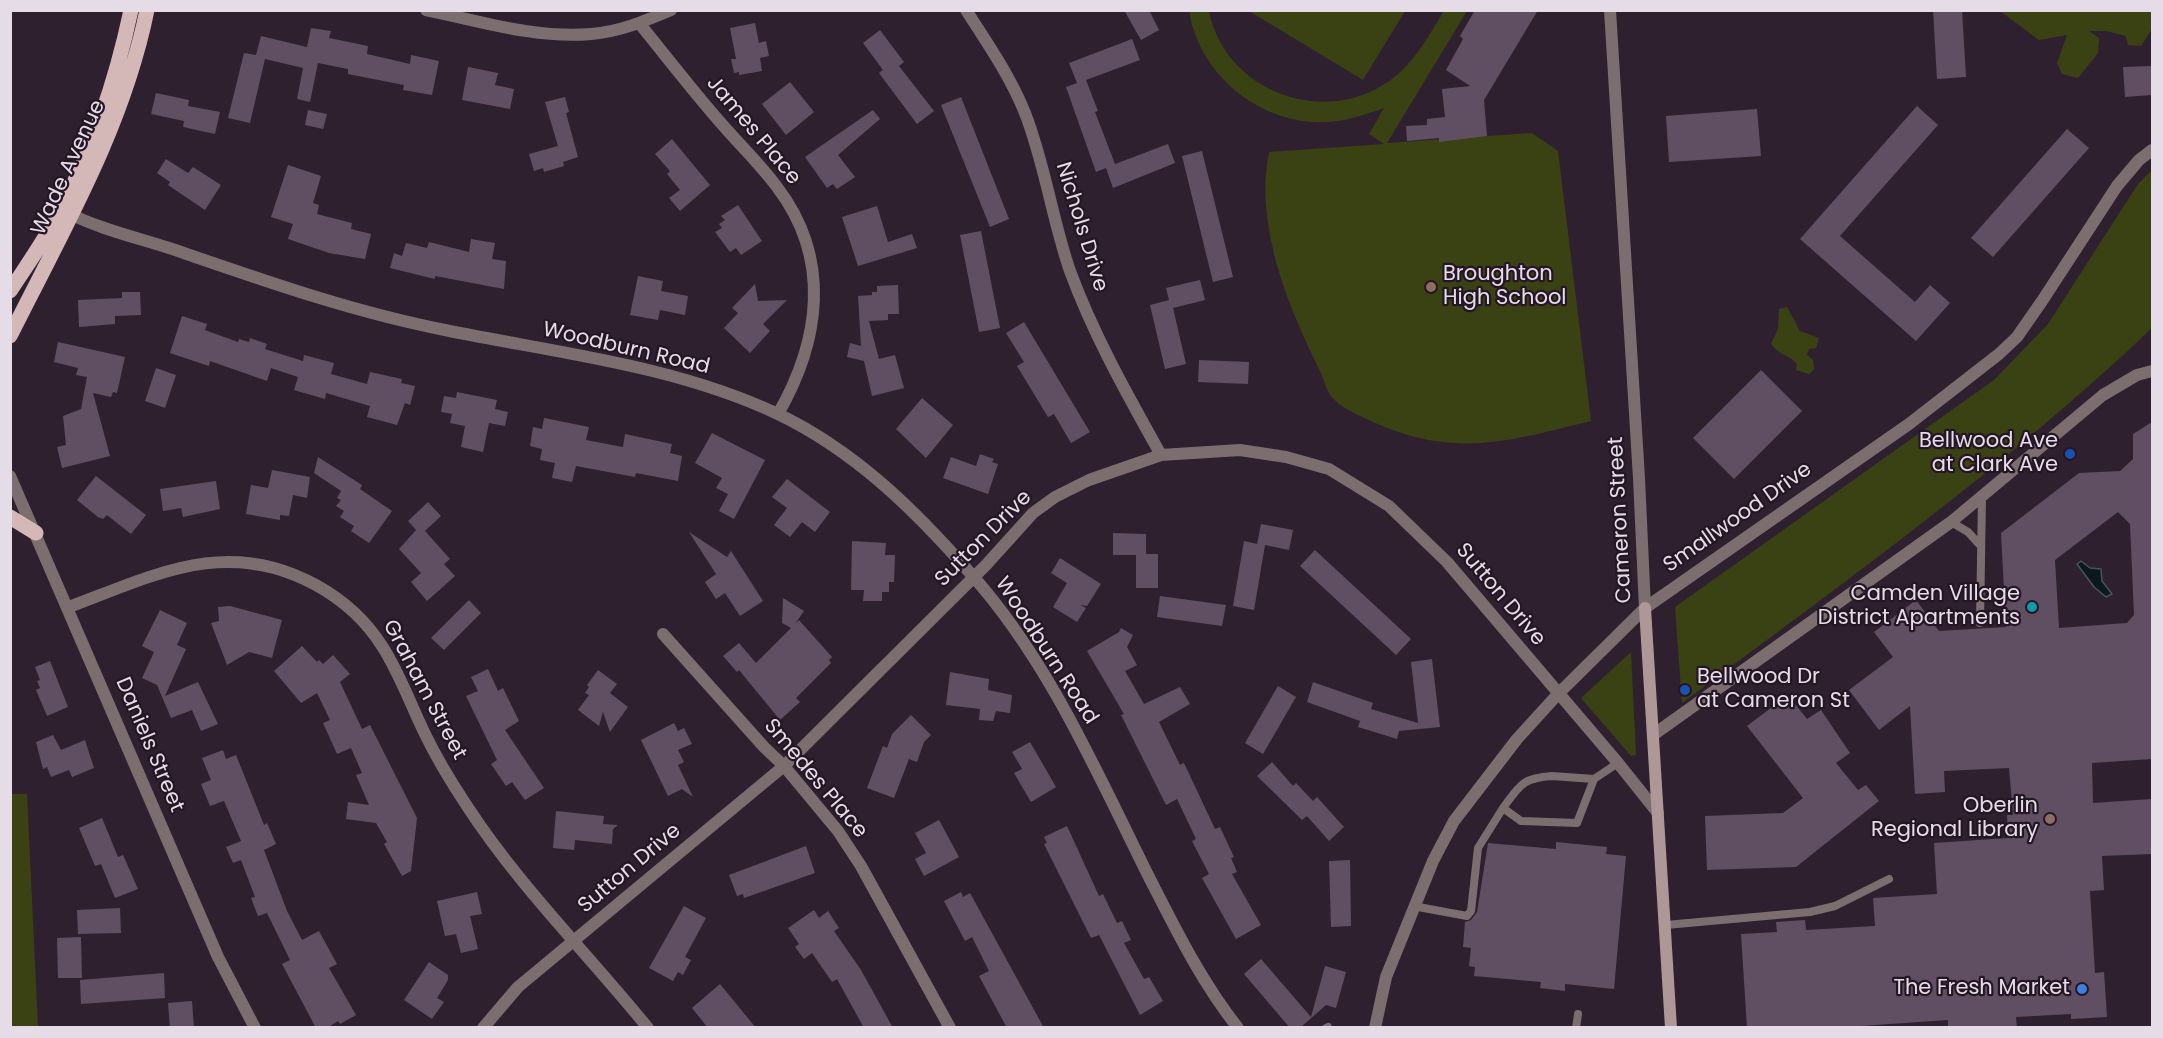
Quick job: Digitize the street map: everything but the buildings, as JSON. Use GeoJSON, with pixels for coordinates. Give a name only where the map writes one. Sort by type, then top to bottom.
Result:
{"type":"FeatureCollection","features":[{"type":"Feature","properties":{"kind":"main road","name":"Wade Avenue"},"geometry":{"type":"LineString","coordinates":[[10,291],[67,212],[100,121],[131,10]]}},
{"type":"Feature","properties":{"kind":"main road","name":"Wade Avenue"},"geometry":{"type":"LineString","coordinates":[[10,336],[67,212],[113,126],[135,60],[147,10]]}},
{"type":"Feature","properties":{"kind":"main road"},"geometry":{"type":"LineString","coordinates":[[10,517],[36,533]]}},
{"type":"Feature","properties":{"kind":"street"},"geometry":{"type":"LineString","coordinates":[[426,10],[527,31],[560,34],[591,34],[639,23],[671,10]]}},
{"type":"Feature","properties":{"kind":"street","name":"Nichols Drive"},"geometry":{"type":"LineString","coordinates":[[966,10],[1000,61],[1026,114],[1069,268],[1088,318],[1108,361],[1161,454]]}},
{"type":"Feature","properties":{"kind":"street","name":"Cameron Street"},"geometry":{"type":"LineString","coordinates":[[1610,10],[1639,478],[1644,608],[1671,1028]]}},
{"type":"Feature","properties":{"kind":"street","name":"James Place"},"geometry":{"type":"LineString","coordinates":[[639,23],[777,187],[799,222],[812,265],[815,308],[807,350],[778,414]]}},
{"type":"Feature","properties":{"kind":"street","name":"Smallwood Drive"},"geometry":{"type":"LineString","coordinates":[[1375,1028],[1386,977],[1433,861],[1455,821],[1496,764],[1558,694],[1644,608],[1930,409],[1999,354],[2017,337],[2036,310],[2117,186],[2139,160],[2152,150]]}},
{"type":"Feature","properties":{"kind":"street","name":"Woodburn Road"},"geometry":{"type":"LineString","coordinates":[[67,212],[322,301],[442,330],[650,370],[703,384],[778,414],[838,448],[905,503],[974,577],[1012,628],[1068,715],[1198,972],[1238,1028]]}},
{"type":"Feature","properties":{"kind":"street"},"geometry":{"type":"LineString","coordinates":[[1653,735],[1951,522],[2048,444],[2103,395],[2137,375],[2152,371]]}},
{"type":"Feature","properties":{"kind":"street","name":"Sutton Drive"},"geometry":{"type":"LineString","coordinates":[[483,1028],[518,987],[784,766],[974,577],[1033,513],[1055,497],[1098,476],[1161,454],[1204,450],[1263,452],[1329,470],[1360,486],[1389,506],[1439,553],[1658,813]]}},
{"type":"Feature","properties":{"kind":"street","name":"Daniels Street"},"geometry":{"type":"LineString","coordinates":[[10,476],[69,607],[218,957],[255,1028]]}},
{"type":"Feature","properties":{"kind":"street","name":"Graham Street"},"geometry":{"type":"LineString","coordinates":[[69,607],[168,570],[217,560],[276,568],[299,576],[339,599],[358,615],[384,648],[424,732],[466,806],[490,840],[648,1028]]}},
{"type":"Feature","properties":{"kind":"street","name":"Smedes Place"},"geometry":{"type":"LineString","coordinates":[[663,634],[764,747],[784,766],[838,831],[861,866],[950,1028]]}},
{"type":"Feature","properties":{"kind":"lane"},"geometry":{"type":"LineString","coordinates":[[1980,623],[1979,544],[1982,496]]}},
{"type":"Feature","properties":{"kind":"lane"},"geometry":{"type":"LineString","coordinates":[[1951,522],[1968,532],[1979,544]]}},
{"type":"Feature","properties":{"kind":"lane"},"geometry":{"type":"LineString","coordinates":[[1413,906],[1467,916],[1471,911],[1478,848],[1520,784],[1529,778],[1594,779],[1618,763]]}},
{"type":"Feature","properties":{"kind":"lane"},"geometry":{"type":"LineString","coordinates":[[1503,808],[1521,821],[1577,823],[1594,779]]}},
{"type":"Feature","properties":{"kind":"lane"},"geometry":{"type":"LineString","coordinates":[[1665,925],[1810,912],[1835,906],[1888,879]]}},
{"type":"Feature","properties":{"kind":"lane"},"geometry":{"type":"LineString","coordinates":[[1576,1028],[1578,1014]]}},
{"type":"Feature","properties":{"kind":"green space"},"geometry":{"type":"Polygon","coordinates":[[[1189,11],[1209,11],[1218,38],[1233,61],[1253,79],[1277,92],[1303,100],[1330,102],[1357,97],[1383,85],[1411,61],[1444,11],[1467,11],[1387,143],[1532,133],[1558,151],[1591,421],[1507,440],[1457,443],[1430,440],[1403,433],[1356,414],[1335,401],[1301,330],[1278,267],[1267,210],[1266,171],[1269,152],[1384,144],[1369,134],[1384,108],[1331,122],[1291,119],[1269,111],[1232,88],[1217,71],[1204,53],[1189,11]]]}},
{"type":"Feature","properties":{"kind":"green space"},"geometry":{"type":"Polygon","coordinates":[[[1249,11],[1405,11],[1363,80],[1249,11]]]}},
{"type":"Feature","properties":{"kind":"green space"},"geometry":{"type":"Polygon","coordinates":[[[2000,11],[2152,11],[2152,29],[2141,46],[2128,45],[2126,36],[2106,31],[2089,31],[2099,38],[2098,53],[2078,78],[2062,74],[2057,63],[2067,35],[2039,40],[2000,11]]]}},
{"type":"Feature","properties":{"kind":"green space"},"geometry":{"type":"Polygon","coordinates":[[[2152,170],[2152,328],[2097,379],[1982,476],[1682,703],[1675,607],[1994,380],[2048,324],[2138,184],[2152,170]]]}},
{"type":"Feature","properties":{"kind":"green space"},"geometry":{"type":"Polygon","coordinates":[[[1787,307],[1800,331],[1819,338],[1816,348],[1809,349],[1807,355],[1813,360],[1814,369],[1809,374],[1796,370],[1797,364],[1771,344],[1778,329],[1779,309],[1787,307]]]}},
{"type":"Feature","properties":{"kind":"green space"},"geometry":{"type":"Polygon","coordinates":[[[1631,652],[1636,755],[1631,756],[1581,698],[1631,652]]]}},
{"type":"Feature","properties":{"kind":"green space"},"geometry":{"type":"Polygon","coordinates":[[[11,794],[27,794],[38,1027],[11,1027],[11,794]]]}},
{"type":"Feature","properties":{"kind":"shaded area"},"geometry":{"type":"Polygon","coordinates":[[[2081,561],[2090,568],[2101,569],[2102,581],[2112,594],[2106,597],[2094,587],[2077,564],[2081,561]]]}},
{"type":"Feature","properties":{"kind":"place","name":"Broughton High School"},"geometry":{"type":"Point","coordinates":[1431,287]}},
{"type":"Feature","properties":{"kind":"place","name":"Bellwood Ave at Clark Ave"},"geometry":{"type":"Point","coordinates":[2070,454]}},
{"type":"Feature","properties":{"kind":"place","name":"Camden Village District Apartments"},"geometry":{"type":"Point","coordinates":[2032,607]}},
{"type":"Feature","properties":{"kind":"place","name":"Bellwood Dr at Cameron St"},"geometry":{"type":"Point","coordinates":[1685,690]}},
{"type":"Feature","properties":{"kind":"place","name":"Oberlin Regional Library"},"geometry":{"type":"Point","coordinates":[2050,819]}},
{"type":"Feature","properties":{"kind":"place","name":"The Fresh Market"},"geometry":{"type":"Point","coordinates":[2082,989]}}]}
